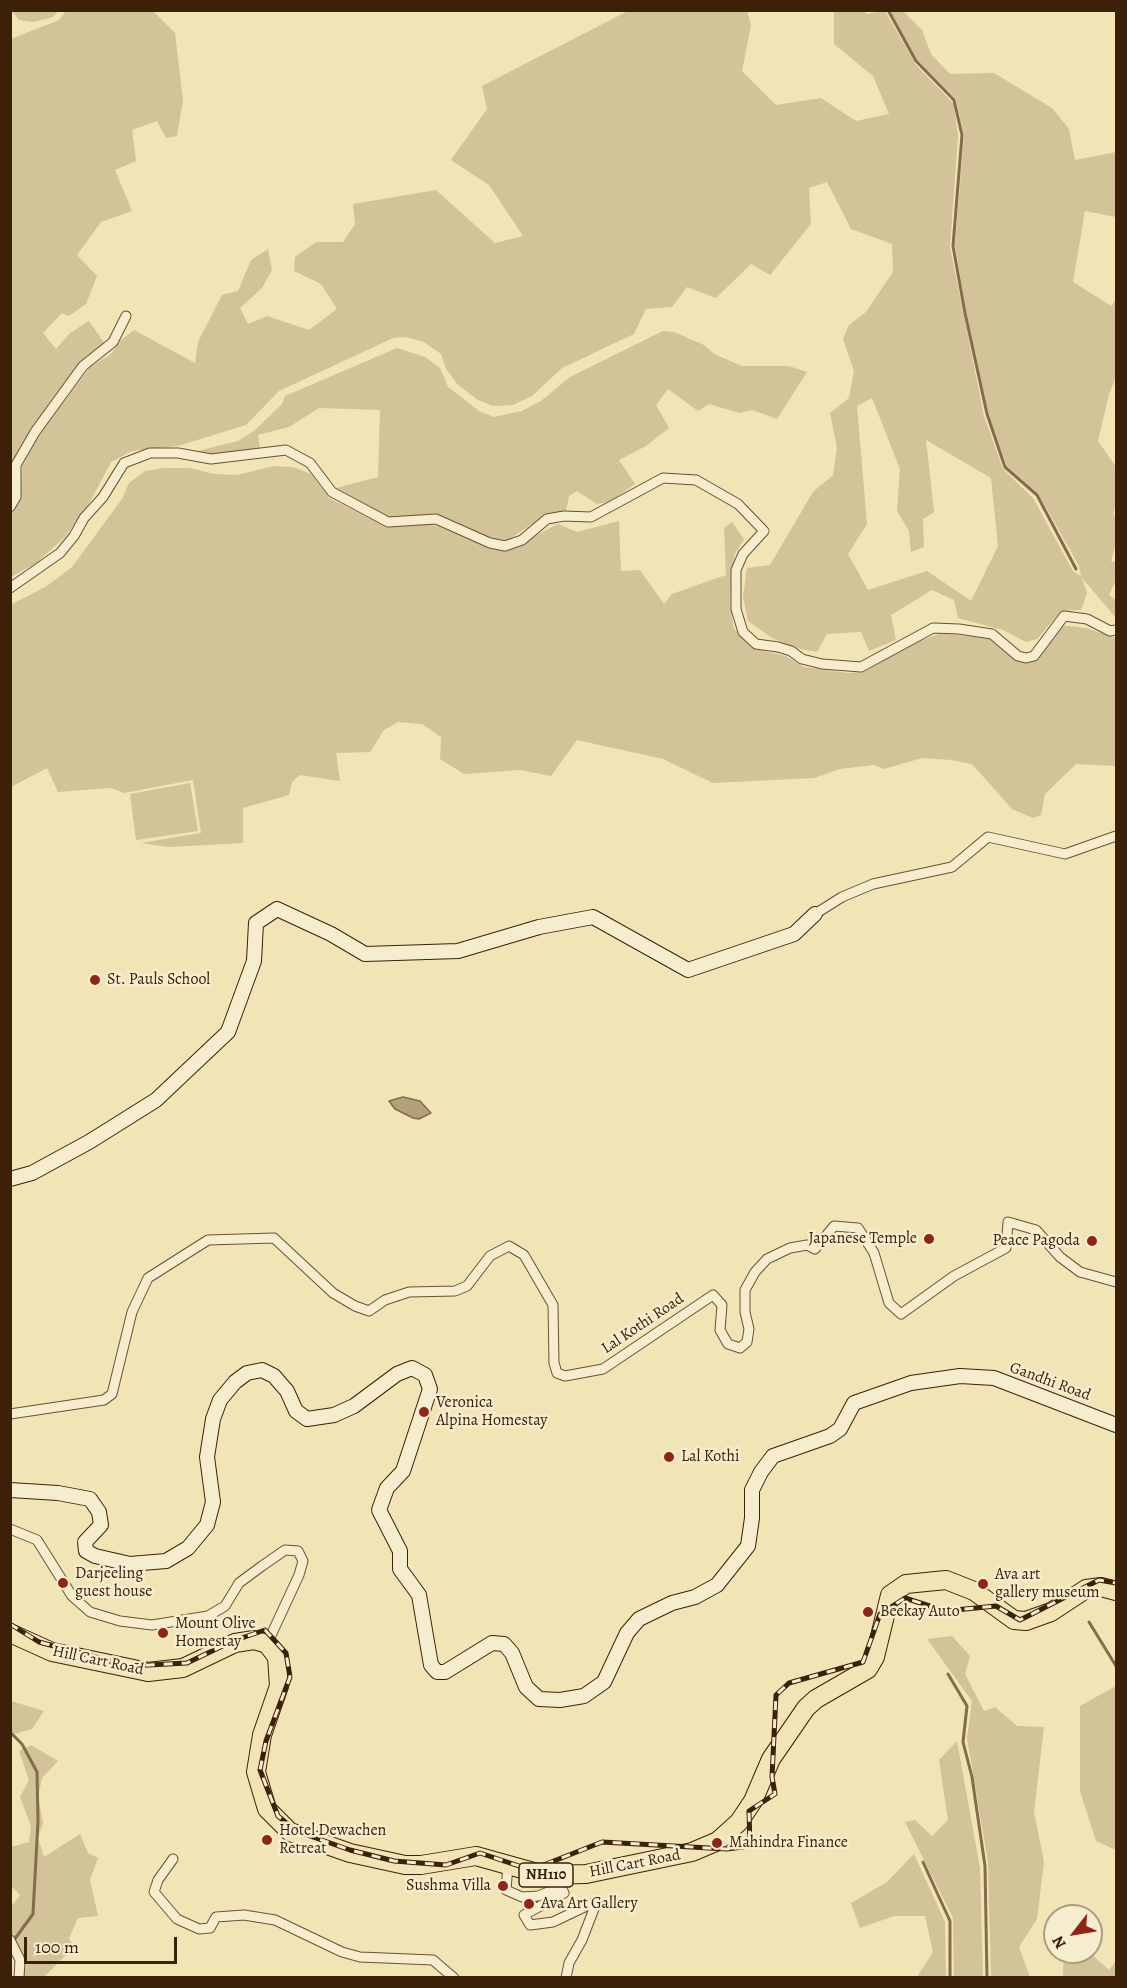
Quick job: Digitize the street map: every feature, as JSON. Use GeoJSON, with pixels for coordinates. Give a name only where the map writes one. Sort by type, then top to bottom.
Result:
{"type":"FeatureCollection","features":[{"type":"Feature","properties":{"kind":"highway","name":"Hill Cart Road"},"geometry":{"type":"LineString","coordinates":[[10,1633],[52,1652],[148,1672],[183,1668],[235,1643],[254,1640],[267,1644],[277,1657],[279,1686],[262,1735],[256,1772],[261,1794],[276,1820],[290,1832],[350,1853],[405,1865],[421,1865],[476,1856],[544,1875],[585,1874],[692,1852],[718,1841],[739,1822],[753,1801],[771,1759],[806,1708],[816,1699],[868,1670],[875,1657],[890,1595],[906,1584],[946,1580],[974,1591],[1014,1620],[1026,1621],[1051,1612],[1086,1589],[1101,1587],[1116,1591]]}},
{"type":"Feature","properties":{"kind":"main road"},"geometry":{"type":"LineString","coordinates":[[10,1179],[32,1173],[89,1142],[156,1100],[228,1032],[254,961],[256,922],[277,909],[331,934],[365,954],[458,951],[539,927],[593,917],[687,970],[794,934],[815,914]]}},
{"type":"Feature","properties":{"kind":"main road","name":"Gandhi Road"},"geometry":{"type":"LineString","coordinates":[[10,1490],[58,1493],[90,1499],[99,1512],[101,1525],[85,1542],[86,1551],[95,1556],[130,1564],[166,1561],[188,1548],[207,1525],[213,1502],[207,1457],[213,1419],[220,1400],[235,1382],[247,1373],[262,1370],[274,1376],[287,1391],[296,1410],[308,1419],[334,1415],[354,1406],[398,1374],[412,1368],[425,1375],[430,1389],[403,1471],[387,1488],[379,1510],[400,1551],[400,1569],[419,1595],[431,1665],[437,1672],[445,1672],[492,1643],[504,1644],[512,1653],[526,1687],[539,1699],[560,1700],[584,1696],[604,1682],[627,1633],[639,1619],[672,1603],[695,1597],[717,1585],[748,1546],[753,1490],[760,1472],[773,1456],[830,1437],[840,1429],[855,1403],[862,1399],[911,1383],[960,1376],[994,1378],[1116,1425]]}},
{"type":"Feature","properties":{"kind":"street"},"geometry":{"type":"LineString","coordinates":[[10,507],[16,497],[16,465],[35,432],[83,366],[112,342],[126,316]]}},
{"type":"Feature","properties":{"kind":"street"},"geometry":{"type":"LineString","coordinates":[[10,588],[60,553],[74,536],[84,518],[103,497],[124,463],[150,453],[178,453],[212,459],[286,450],[310,463],[332,492],[388,522],[436,519],[490,543],[505,546],[522,540],[547,519],[564,516],[591,517],[663,478],[696,480],[738,504],[764,531],[743,554],[736,570],[736,609],[743,632],[756,644],[778,647],[802,659],[822,664],[861,667],[933,628],[992,634],[1018,656],[1026,658],[1034,656],[1064,616],[1087,619],[1110,631],[1116,630]]}},
{"type":"Feature","properties":{"kind":"street"},"geometry":{"type":"LineString","coordinates":[[815,914],[842,897],[873,884],[952,867],[987,837],[1065,854],[1116,836]]}},
{"type":"Feature","properties":{"kind":"street","name":"Lal Kothi Road"},"geometry":{"type":"LineString","coordinates":[[10,1414],[104,1400],[112,1394],[132,1312],[148,1278],[208,1240],[274,1238],[333,1293],[369,1311],[385,1300],[410,1292],[455,1291],[468,1286],[490,1256],[509,1246],[524,1254],[553,1305],[554,1363],[557,1373],[565,1376],[603,1369],[713,1295],[722,1305],[720,1330],[728,1344],[740,1348],[747,1342],[749,1329],[745,1312],[745,1290],[755,1272],[767,1259],[790,1248],[807,1245],[815,1249],[834,1226],[858,1228],[874,1253],[889,1303],[901,1314],[954,1276],[1006,1248],[1008,1222],[1036,1230],[1060,1257],[1080,1272],[1116,1282]]}},
{"type":"Feature","properties":{"kind":"street"},"geometry":{"type":"LineString","coordinates":[[10,1529],[37,1540],[72,1596],[90,1612],[120,1621],[152,1625],[208,1616],[225,1606],[239,1583],[262,1566],[285,1550],[298,1551],[303,1561],[300,1575],[267,1644]]}},
{"type":"Feature","properties":{"kind":"street"},"geometry":{"type":"LineString","coordinates":[[173,1859],[158,1880],[154,1892],[177,1919],[199,1929],[210,1928],[216,1917],[244,1916],[275,1920],[342,1952],[360,1957],[433,1960],[454,1977]]}},
{"type":"Feature","properties":{"kind":"street"},"geometry":{"type":"LineString","coordinates":[[508,1865],[507,1890],[522,1897],[538,1896],[561,1887],[564,1893],[524,1915],[530,1924],[553,1922],[597,1901],[582,1940],[569,1963],[566,1977]]}},
{"type":"Feature","properties":{"kind":"street"},"geometry":{"type":"LineString","coordinates":[[10,1940],[20,1960],[19,1977]]}},
{"type":"Feature","properties":{"kind":"shaded area"},"geometry":{"type":"Polygon","coordinates":[[[12,11],[58,11],[53,17],[34,22],[19,20],[12,11]]]}},
{"type":"Feature","properties":{"kind":"shaded area"},"geometry":{"type":"Polygon","coordinates":[[[66,11],[153,11],[175,33],[183,100],[177,136],[166,138],[157,121],[132,130],[136,161],[115,170],[132,211],[101,222],[77,255],[97,276],[86,304],[69,316],[62,313],[43,333],[56,349],[70,333],[89,321],[105,344],[31,432],[11,464],[11,39],[59,20],[66,11]]]}},
{"type":"Feature","properties":{"kind":"shaded area"},"geometry":{"type":"Polygon","coordinates":[[[628,11],[747,11],[751,25],[742,71],[776,105],[821,98],[856,121],[889,114],[873,76],[834,44],[834,11],[863,11],[867,14],[885,11],[916,65],[954,104],[958,136],[950,247],[984,416],[1003,469],[1033,498],[1073,571],[1081,576],[1079,566],[1038,493],[1007,466],[988,414],[966,311],[955,245],[964,135],[956,99],[917,60],[890,11],[903,11],[922,30],[931,54],[950,74],[994,73],[1052,108],[1069,129],[1075,160],[1116,152],[1116,217],[1085,211],[1073,282],[1111,306],[1116,300],[1116,377],[1109,394],[1098,441],[1116,467],[1116,506],[1113,514],[1116,518],[1116,543],[1111,561],[1116,563],[1116,580],[1109,595],[1116,600],[1116,618],[1082,578],[1087,593],[1081,610],[1061,611],[1037,639],[1026,642],[1003,630],[958,618],[954,600],[932,590],[891,615],[896,640],[869,651],[861,632],[827,634],[817,652],[795,648],[772,638],[748,621],[743,597],[747,568],[770,565],[813,492],[833,475],[837,448],[830,413],[849,398],[854,371],[843,339],[849,325],[866,312],[893,272],[892,244],[851,229],[827,182],[809,188],[811,224],[770,275],[751,264],[716,298],[687,287],[672,307],[646,309],[634,334],[562,368],[532,396],[513,405],[493,406],[478,400],[458,385],[446,369],[441,354],[424,342],[406,337],[393,338],[279,391],[246,425],[178,446],[132,451],[111,462],[90,502],[65,537],[36,563],[11,577],[10,513],[21,492],[22,467],[36,439],[90,367],[111,354],[121,340],[134,330],[195,363],[198,342],[222,295],[238,291],[251,260],[268,249],[272,270],[262,288],[240,308],[248,324],[267,316],[309,330],[337,309],[321,284],[294,271],[295,257],[316,242],[343,242],[355,224],[353,204],[436,190],[495,243],[523,236],[489,185],[451,160],[487,109],[482,86],[628,11]],[[872,398],[857,406],[867,524],[848,554],[868,590],[927,571],[971,601],[998,546],[991,478],[926,440],[934,512],[923,519],[924,547],[911,552],[909,531],[897,511],[900,469],[872,398]]]}},
{"type":"Feature","properties":{"kind":"shaded area"},"geometry":{"type":"Polygon","coordinates":[[[663,331],[674,332],[704,345],[714,354],[742,366],[789,366],[807,372],[777,419],[752,410],[739,413],[709,404],[698,411],[668,389],[656,405],[669,428],[646,446],[619,460],[635,484],[610,502],[597,504],[577,491],[569,496],[566,511],[547,514],[505,542],[489,539],[453,521],[420,515],[390,518],[336,488],[378,477],[380,410],[319,408],[289,427],[258,435],[260,448],[208,457],[189,453],[238,441],[254,431],[282,404],[285,396],[397,348],[425,357],[440,368],[448,387],[479,411],[494,417],[522,411],[541,401],[570,377],[663,331]]]}},
{"type":"Feature","properties":{"kind":"shaded area"},"geometry":{"type":"Polygon","coordinates":[[[274,466],[293,467],[311,474],[329,498],[387,527],[431,524],[505,551],[558,524],[577,532],[619,521],[621,571],[640,570],[664,604],[672,594],[726,575],[724,528],[732,522],[744,539],[735,554],[731,572],[730,604],[734,629],[755,649],[786,656],[804,667],[848,673],[864,672],[905,647],[941,633],[992,639],[1024,661],[1060,625],[1086,628],[1116,638],[1116,766],[1076,764],[1045,794],[1041,815],[1033,818],[1012,809],[972,764],[951,760],[922,758],[884,769],[874,765],[840,769],[814,778],[713,783],[663,759],[577,740],[551,776],[520,770],[464,774],[440,759],[441,737],[422,724],[398,722],[384,730],[370,752],[336,753],[340,781],[300,775],[292,782],[289,795],[243,808],[243,843],[168,847],[141,843],[201,833],[193,780],[124,793],[111,788],[58,792],[47,768],[11,787],[10,605],[47,586],[72,567],[122,499],[129,483],[145,471],[190,468],[214,474],[237,475],[274,466]]]}},
{"type":"Feature","properties":{"kind":"shaded area"},"geometry":{"type":"Polygon","coordinates":[[[190,783],[198,831],[136,840],[130,794],[190,783]]]}},
{"type":"Feature","properties":{"kind":"shaded area"},"geometry":{"type":"Polygon","coordinates":[[[403,1097],[420,1101],[431,1113],[419,1119],[413,1118],[395,1109],[389,1101],[403,1097]]]}},
{"type":"Feature","properties":{"kind":"shaded area"},"geometry":{"type":"Polygon","coordinates":[[[952,1636],[970,1656],[965,1674],[984,1711],[995,1707],[1017,1726],[1044,1727],[1034,1812],[1044,1862],[1037,1919],[1019,1947],[1030,1977],[991,1977],[988,1862],[967,1738],[972,1701],[927,1639],[952,1636]]]}},
{"type":"Feature","properties":{"kind":"shaded area"},"geometry":{"type":"Polygon","coordinates":[[[1116,1686],[1116,1850],[1096,1841],[1080,1791],[1080,1706],[1116,1686]]]}},
{"type":"Feature","properties":{"kind":"shaded area"},"geometry":{"type":"Polygon","coordinates":[[[11,1701],[44,1711],[32,1729],[11,1735],[11,1701]]]}},
{"type":"Feature","properties":{"kind":"shaded area"},"geometry":{"type":"Polygon","coordinates":[[[957,1741],[980,1868],[983,1977],[954,1977],[953,1918],[905,1822],[915,1820],[932,1836],[948,1820],[939,1760],[957,1741]]]}},
{"type":"Feature","properties":{"kind":"shaded area"},"geometry":{"type":"Polygon","coordinates":[[[31,1745],[58,1761],[42,1778],[38,1797],[43,1823],[38,1838],[44,1857],[80,1834],[88,1853],[98,1858],[90,1880],[98,1916],[78,1918],[69,1938],[74,1947],[44,1977],[22,1977],[22,1956],[11,1932],[11,1907],[20,1895],[11,1886],[11,1847],[29,1842],[31,1826],[20,1797],[29,1780],[19,1751],[31,1745]]]}},
{"type":"Feature","properties":{"kind":"shaded area"},"geometry":{"type":"Polygon","coordinates":[[[914,1854],[945,1922],[946,1977],[917,1977],[933,1952],[925,1916],[894,1916],[860,1928],[851,1903],[887,1882],[914,1854]]]}},
{"type":"Feature","properties":{"kind":"shaded area"},"geometry":{"type":"Polygon","coordinates":[[[1116,1961],[1116,1977],[1063,1977],[1064,1964],[1102,1964],[1109,1970],[1116,1961]]]}},
{"type":"Feature","properties":{"kind":"waterway"},"geometry":{"type":"LineString","coordinates":[[888,10],[916,61],[954,100],[962,135],[953,246],[987,414],[1005,467],[1037,495],[1076,569]]}},
{"type":"Feature","properties":{"kind":"waterway"},"geometry":{"type":"LineString","coordinates":[[1089,1622],[1116,1666]]}},
{"type":"Feature","properties":{"kind":"waterway"},"geometry":{"type":"LineString","coordinates":[[948,1674],[967,1706],[963,1742],[972,1777],[985,1866],[987,1978]]}},
{"type":"Feature","properties":{"kind":"waterway"},"geometry":{"type":"LineString","coordinates":[[10,1732],[22,1744],[37,1772],[38,1821],[33,1914],[14,1940]]}},
{"type":"Feature","properties":{"kind":"waterway"},"geometry":{"type":"LineString","coordinates":[[923,1862],[950,1921],[950,1978]]}},
{"type":"Feature","properties":{"kind":"railway"},"geometry":{"type":"LineString","coordinates":[[10,1624],[39,1642],[129,1666],[187,1663],[233,1641],[265,1630],[286,1653],[290,1677],[266,1741],[260,1770],[278,1816],[296,1831],[350,1850],[394,1861],[446,1865],[480,1853],[531,1870],[602,1842],[727,1849],[750,1846],[749,1811],[775,1794],[772,1777],[776,1695],[789,1683],[863,1662],[880,1614],[905,1598],[945,1611],[996,1606],[1020,1620],[1099,1580],[1116,1583]]}},
{"type":"Feature","properties":{"kind":"place","name":"St. Pauls School"},"geometry":{"type":"Point","coordinates":[95,980]}},
{"type":"Feature","properties":{"kind":"place","name":"Japanese Temple"},"geometry":{"type":"Point","coordinates":[929,1239]}},
{"type":"Feature","properties":{"kind":"place","name":"Peace Pagoda"},"geometry":{"type":"Point","coordinates":[1092,1241]}},
{"type":"Feature","properties":{"kind":"place","name":"Veronica Alpina Homestay"},"geometry":{"type":"Point","coordinates":[424,1412]}},
{"type":"Feature","properties":{"kind":"place","name":"Lal Kothi"},"geometry":{"type":"Point","coordinates":[669,1457]}},
{"type":"Feature","properties":{"kind":"place","name":"Darjeeling guest house"},"geometry":{"type":"Point","coordinates":[63,1583]}},
{"type":"Feature","properties":{"kind":"place","name":"Ava art gallery museum"},"geometry":{"type":"Point","coordinates":[983,1584]}},
{"type":"Feature","properties":{"kind":"place","name":"Beekay Auto"},"geometry":{"type":"Point","coordinates":[868,1612]}},
{"type":"Feature","properties":{"kind":"place","name":"Mount Olive Homestay"},"geometry":{"type":"Point","coordinates":[163,1633]}},
{"type":"Feature","properties":{"kind":"place","name":"Hotel Dewachen Retreat"},"geometry":{"type":"Point","coordinates":[267,1840]}},
{"type":"Feature","properties":{"kind":"place","name":"Mahindra Finance"},"geometry":{"type":"Point","coordinates":[717,1843]}},
{"type":"Feature","properties":{"kind":"place","name":"Sushma Villa"},"geometry":{"type":"Point","coordinates":[503,1886]}},
{"type":"Feature","properties":{"kind":"place","name":"Ava Art Gallery"},"geometry":{"type":"Point","coordinates":[529,1904]}}]}
